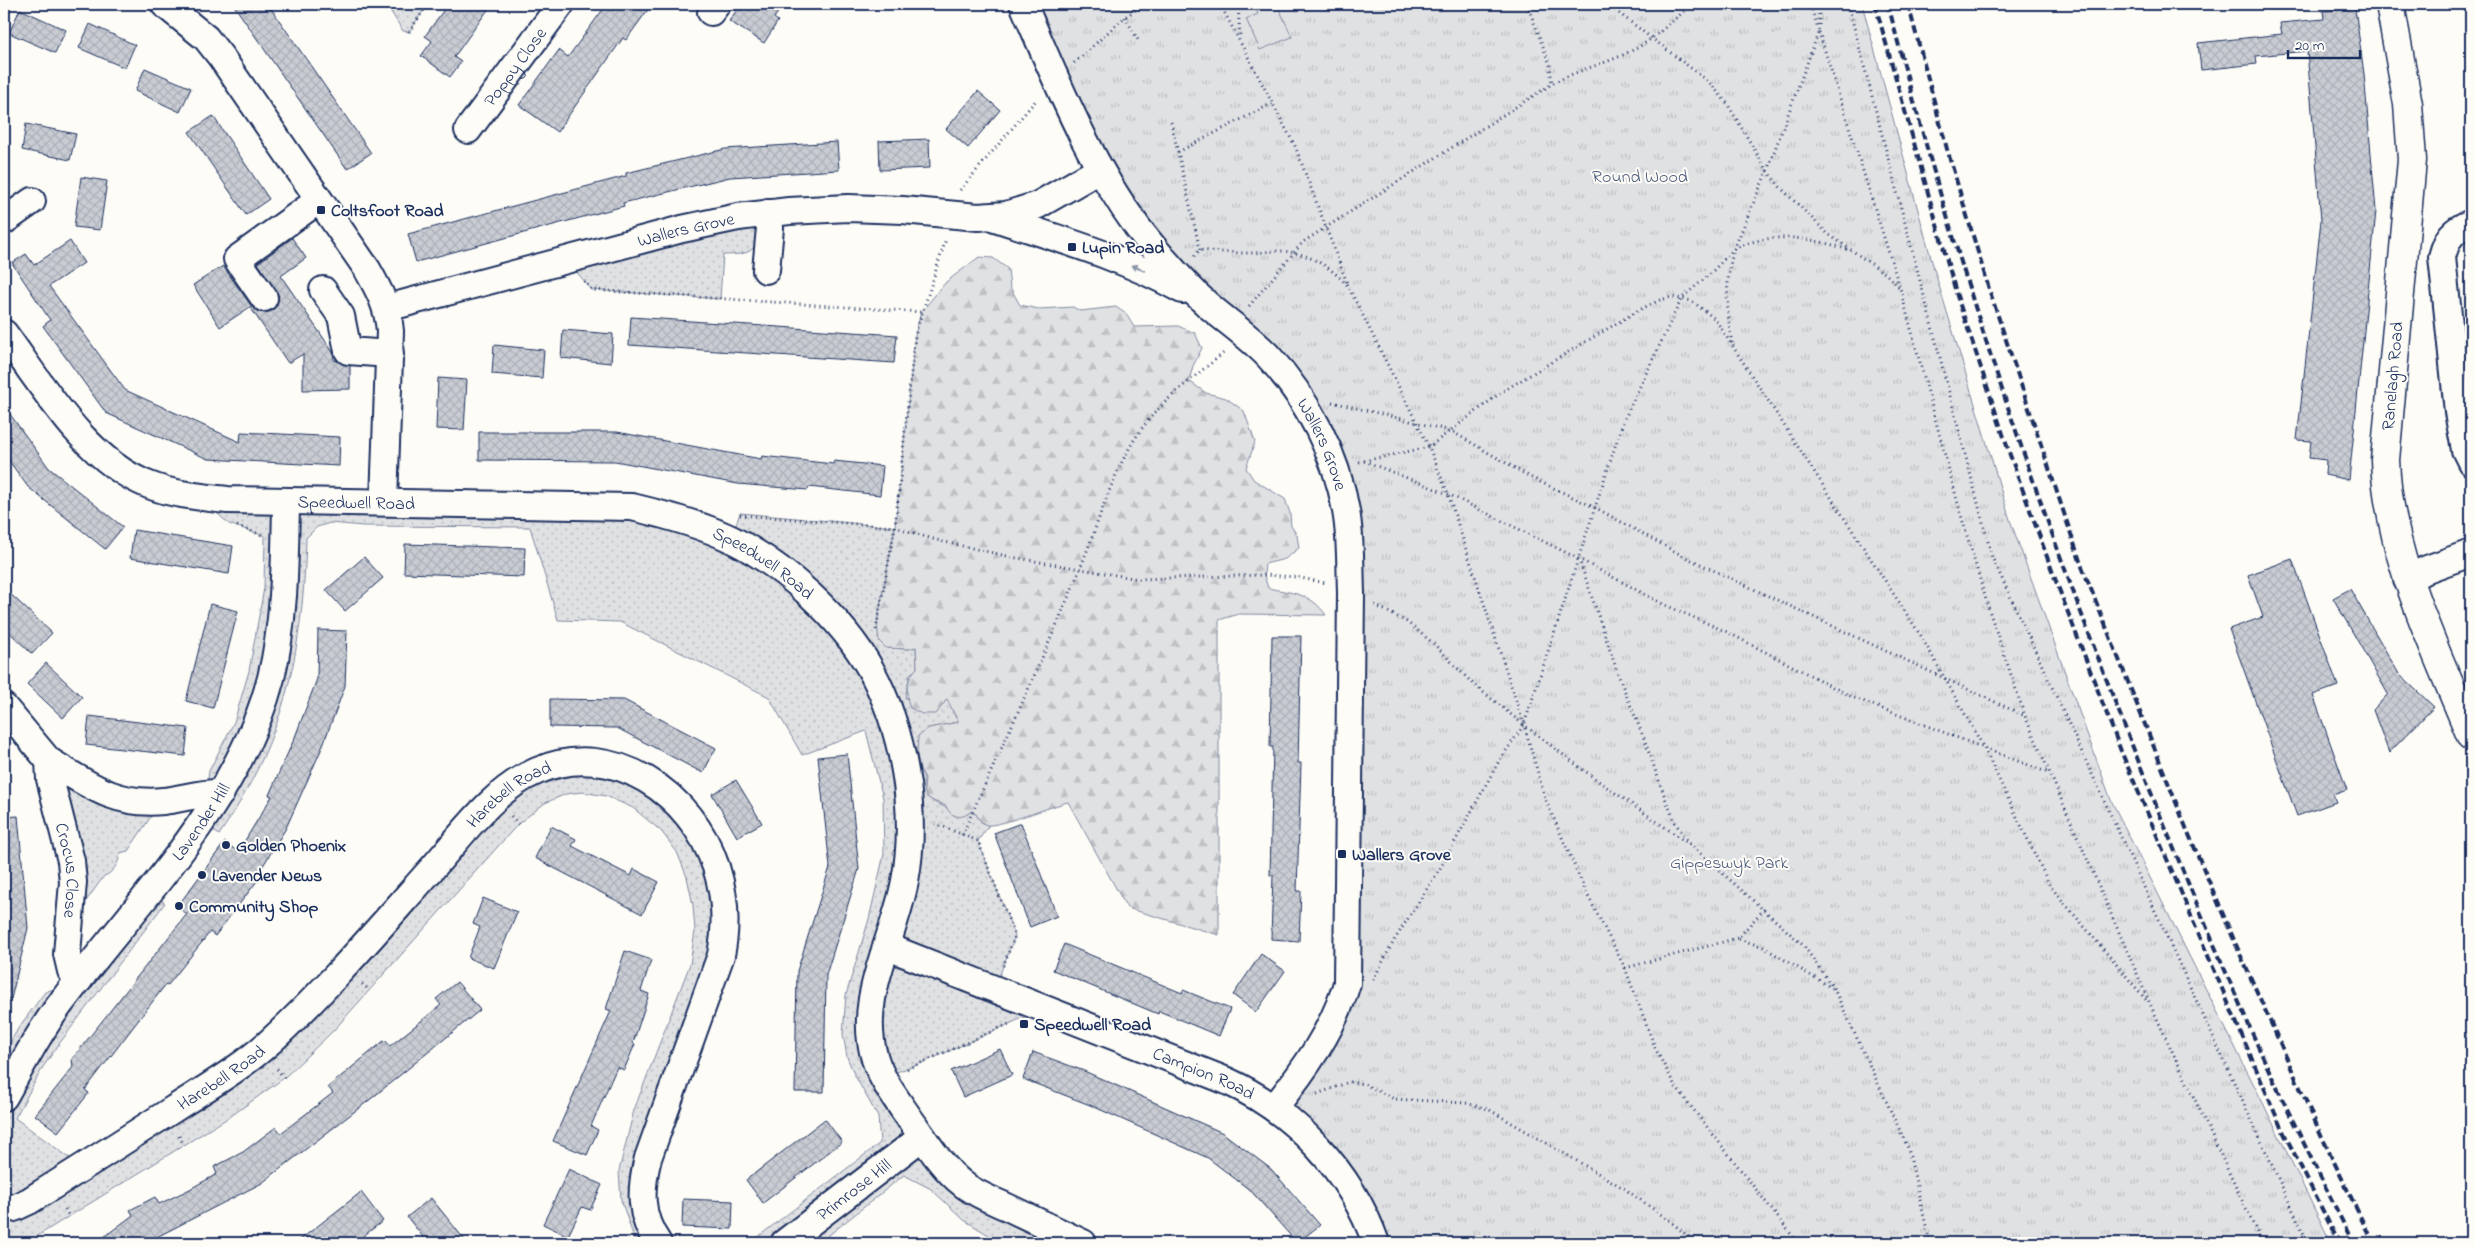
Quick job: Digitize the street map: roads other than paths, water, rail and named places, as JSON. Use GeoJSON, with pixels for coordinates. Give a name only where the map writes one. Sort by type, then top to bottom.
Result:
{"type":"FeatureCollection","features":[{"type":"Feature","properties":{"kind":"main road","name":"Ranelagh Road"},"geometry":{"type":"LineString","coordinates":[[2390,4],[2408,104],[2412,160],[2385,460],[2386,496],[2407,580],[2471,736]]}},
{"type":"Feature","properties":{"kind":"street","name":"Poppy Close"},"geometry":{"type":"LineString","coordinates":[[468,130],[562,4]]}},
{"type":"Feature","properties":{"kind":"street"},"geometry":{"type":"LineString","coordinates":[[1023,4],[1076,125],[1099,170]]}},
{"type":"Feature","properties":{"kind":"street"},"geometry":{"type":"LineString","coordinates":[[170,5],[206,38],[221,57],[367,269],[387,308],[390,354],[384,502]]}},
{"type":"Feature","properties":{"kind":"street","name":"Wallers Grove"},"geometry":{"type":"LineString","coordinates":[[387,308],[713,222],[768,213],[848,208],[992,217],[1020,212],[1038,205],[1099,170],[1157,252],[1186,285],[1269,357],[1298,394],[1334,467],[1348,525],[1350,593],[1347,983],[1343,998],[1329,1028],[1282,1098]]}},
{"type":"Feature","properties":{"kind":"street"},"geometry":{"type":"LineString","coordinates":[[264,298],[237,259],[319,200]]}},
{"type":"Feature","properties":{"kind":"street"},"geometry":{"type":"LineString","coordinates":[[4,220],[32,201]]}},
{"type":"Feature","properties":{"kind":"street"},"geometry":{"type":"LineString","coordinates":[[766,270],[770,228],[768,213]]}},
{"type":"Feature","properties":{"kind":"street","name":"Wallers Grove"},"geometry":{"type":"LineString","coordinates":[[992,217],[1126,263],[1155,276],[1211,308]]}},
{"type":"Feature","properties":{"kind":"street"},"geometry":{"type":"LineString","coordinates":[[2471,223],[2451,233],[2442,257],[2458,412],[2465,450],[2471,462]]}},
{"type":"Feature","properties":{"kind":"street"},"geometry":{"type":"LineString","coordinates":[[323,290],[341,316],[348,351],[390,354]]}},
{"type":"Feature","properties":{"kind":"street","name":"Speedwell Road"},"geometry":{"type":"LineString","coordinates":[[4,333],[84,438],[103,457],[131,477],[164,491],[227,500],[632,507],[691,523],[730,538],[773,564],[812,598],[840,628],[870,668],[882,694],[898,744],[909,811],[910,846],[905,882],[888,947],[871,996],[869,1026],[871,1040],[882,1077],[943,1165],[964,1186],[1083,1243]]}},
{"type":"Feature","properties":{"kind":"street","name":"Lavender Hill"},"geometry":{"type":"LineString","coordinates":[[4,1097],[37,1039],[79,980],[206,817],[246,746],[271,678],[284,587],[286,501]]}},
{"type":"Feature","properties":{"kind":"street"},"geometry":{"type":"LineString","coordinates":[[2407,580],[2427,568],[2471,553]]}},
{"type":"Feature","properties":{"kind":"street"},"geometry":{"type":"LineString","coordinates":[[4,707],[49,761],[100,791],[136,802],[165,801],[202,793],[221,793]]}},
{"type":"Feature","properties":{"kind":"street","name":"Harebell Road"},"geometry":{"type":"LineString","coordinates":[[4,1209],[14,1208],[29,1201],[195,1095],[262,1049],[299,1014],[368,941],[494,800],[519,780],[537,770],[567,761],[589,760],[610,763],[631,770],[647,779],[673,800],[707,846],[717,869],[723,900],[725,922],[721,955],[648,1158],[643,1182],[643,1213],[648,1227],[658,1243]]}},
{"type":"Feature","properties":{"kind":"street","name":"Crocus Close"},"geometry":{"type":"LineString","coordinates":[[49,761],[50,779],[71,861],[73,882],[67,954],[71,971],[79,980]]}},
{"type":"Feature","properties":{"kind":"street","name":"Campion Road"},"geometry":{"type":"LineString","coordinates":[[888,947],[1227,1081],[1282,1098],[1308,1137],[1344,1180],[1358,1201],[1376,1243]]}},
{"type":"Feature","properties":{"kind":"street","name":"Primrose Hill"},"geometry":{"type":"LineString","coordinates":[[784,1243],[922,1137]]}},
{"type":"Feature","properties":{"kind":"railway"},"geometry":{"type":"LineString","coordinates":[[1875,4],[1957,296],[2010,455],[2054,576],[2121,751],[2280,1125],[2339,1243]]}},
{"type":"Feature","properties":{"kind":"railway"},"geometry":{"type":"LineString","coordinates":[[1888,4],[1923,134],[1961,263],[2047,519],[2094,646],[2194,897],[2259,1049],[2353,1243]]}},
{"type":"Feature","properties":{"kind":"railway"},"geometry":{"type":"LineString","coordinates":[[1908,4],[1947,149],[1989,289],[2081,564],[2187,830],[2240,954],[2323,1139],[2373,1243]]}},
{"type":"Feature","properties":{"kind":"place","name":"Coltsfoot Road"},"geometry":{"type":"Point","coordinates":[321,210]}},
{"type":"Feature","properties":{"kind":"place","name":"Lupin Road"},"geometry":{"type":"Point","coordinates":[1072,247]}},
{"type":"Feature","properties":{"kind":"place","name":"Golden Phoenix"},"geometry":{"type":"Point","coordinates":[226,845]}},
{"type":"Feature","properties":{"kind":"place","name":"Wallers Grove"},"geometry":{"type":"Point","coordinates":[1342,854]}},
{"type":"Feature","properties":{"kind":"place","name":"Lavender News"},"geometry":{"type":"Point","coordinates":[202,875]}},
{"type":"Feature","properties":{"kind":"place","name":"Community Shop"},"geometry":{"type":"Point","coordinates":[179,906]}},
{"type":"Feature","properties":{"kind":"place","name":"Speedwell Road"},"geometry":{"type":"Point","coordinates":[1024,1024]}},
{"type":"Feature","properties":{"kind":"park label","name":"Round Wood"},"geometry":{"type":"Point","coordinates":[1640,176]}},
{"type":"Feature","properties":{"kind":"park label","name":"Gippeswyk Park"},"geometry":{"type":"Point","coordinates":[1729,862]}}]}
